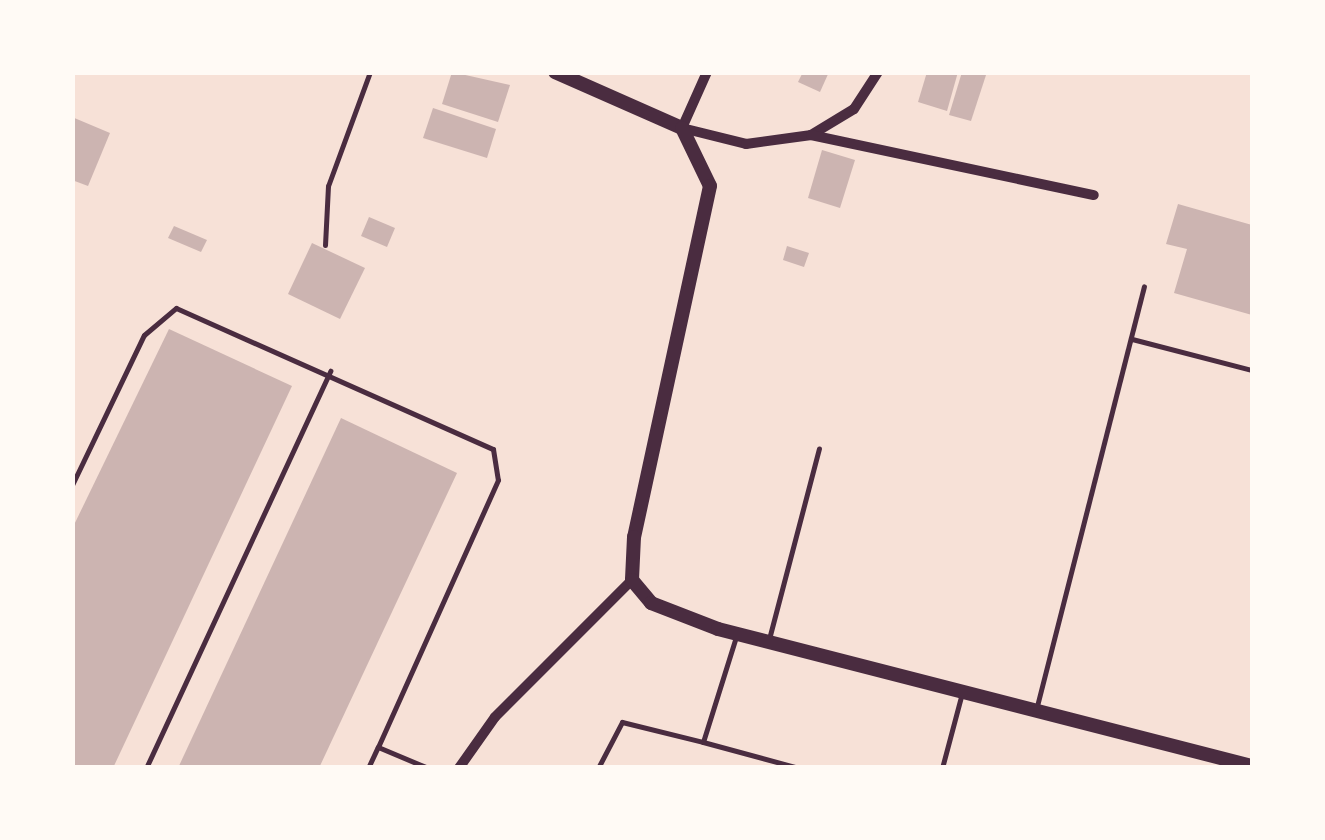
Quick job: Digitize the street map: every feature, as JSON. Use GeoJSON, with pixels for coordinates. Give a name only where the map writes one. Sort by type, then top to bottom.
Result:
{"type":"FeatureCollection","features":[{"type":"Feature","properties":{"kind":"street"},"geometry":{"type":"LineString","coordinates":[[555,72],[682,128],[746,144],[810,136],[1094,196]]}},
{"type":"Feature","properties":{"kind":"street"},"geometry":{"type":"LineString","coordinates":[[459,768],[496,717],[632,580],[707,217],[710,186],[682,128],[707,72]]}},
{"type":"Feature","properties":{"kind":"street"},"geometry":{"type":"LineString","coordinates":[[810,136],[854,109],[878,72]]}},
{"type":"Feature","properties":{"kind":"street"},"geometry":{"type":"LineString","coordinates":[[632,580],[651,603],[737,634],[1251,766]]}},
{"type":"Feature","properties":{"kind":"lane"},"geometry":{"type":"LineString","coordinates":[[325,245],[328,186],[370,72]]}},
{"type":"Feature","properties":{"kind":"lane"},"geometry":{"type":"LineString","coordinates":[[1036,709],[1144,286]]}},
{"type":"Feature","properties":{"kind":"lane"},"geometry":{"type":"LineString","coordinates":[[72,485],[160,314],[176,308],[330,372],[499,459],[498,480],[368,768]]}},
{"type":"Feature","properties":{"kind":"lane"},"geometry":{"type":"LineString","coordinates":[[1132,339],[1252,370]]}},
{"type":"Feature","properties":{"kind":"lane"},"geometry":{"type":"LineString","coordinates":[[146,768],[330,372]]}},
{"type":"Feature","properties":{"kind":"lane"},"geometry":{"type":"LineString","coordinates":[[768,642],[819,448]]}},
{"type":"Feature","properties":{"kind":"lane"},"geometry":{"type":"LineString","coordinates":[[703,742],[737,634]]}},
{"type":"Feature","properties":{"kind":"lane"},"geometry":{"type":"LineString","coordinates":[[942,768],[963,690]]}},
{"type":"Feature","properties":{"kind":"lane"},"geometry":{"type":"LineString","coordinates":[[598,768],[622,722],[800,768]]}},
{"type":"Feature","properties":{"kind":"lane"},"geometry":{"type":"LineString","coordinates":[[378,747],[428,768]]}},
{"type":"Feature","properties":{"kind":"building"},"geometry":{"type":"Polygon","coordinates":[[[452,72],[510,85],[498,122],[442,104],[452,72]]]}},
{"type":"Feature","properties":{"kind":"building"},"geometry":{"type":"Polygon","coordinates":[[[803,72],[829,72],[820,92],[798,82],[803,72]]]}},
{"type":"Feature","properties":{"kind":"building"},"geometry":{"type":"Polygon","coordinates":[[[927,72],[958,72],[947,111],[918,102],[927,72]]]}},
{"type":"Feature","properties":{"kind":"building"},"geometry":{"type":"Polygon","coordinates":[[[962,72],[987,72],[971,121],[949,115],[962,72]]]}},
{"type":"Feature","properties":{"kind":"building"},"geometry":{"type":"Polygon","coordinates":[[[433,108],[496,129],[487,158],[423,138],[433,108]]]}},
{"type":"Feature","properties":{"kind":"building"},"geometry":{"type":"Polygon","coordinates":[[[72,117],[110,133],[88,186],[72,180],[72,117]]]}},
{"type":"Feature","properties":{"kind":"building"},"geometry":{"type":"Polygon","coordinates":[[[822,150],[855,160],[840,208],[808,198],[822,150]]]}},
{"type":"Feature","properties":{"kind":"building"},"geometry":{"type":"Polygon","coordinates":[[[1178,204],[1252,225],[1252,315],[1174,293],[1187,249],[1166,244],[1178,204]]]}},
{"type":"Feature","properties":{"kind":"building"},"geometry":{"type":"Polygon","coordinates":[[[369,217],[395,228],[387,247],[361,236],[369,217]]]}},
{"type":"Feature","properties":{"kind":"building"},"geometry":{"type":"Polygon","coordinates":[[[174,226],[207,240],[201,252],[168,238],[174,226]]]}},
{"type":"Feature","properties":{"kind":"building"},"geometry":{"type":"Polygon","coordinates":[[[312,243],[365,268],[340,319],[288,294],[312,243]]]}},
{"type":"Feature","properties":{"kind":"building"},"geometry":{"type":"Polygon","coordinates":[[[787,246],[809,253],[804,267],[783,260],[787,246]]]}},
{"type":"Feature","properties":{"kind":"building"},"geometry":{"type":"Polygon","coordinates":[[[169,329],[292,386],[113,768],[72,768],[72,529],[169,329]]]}},
{"type":"Feature","properties":{"kind":"building"},"geometry":{"type":"Polygon","coordinates":[[[341,418],[457,473],[319,768],[178,768],[341,418]]]}}]}
